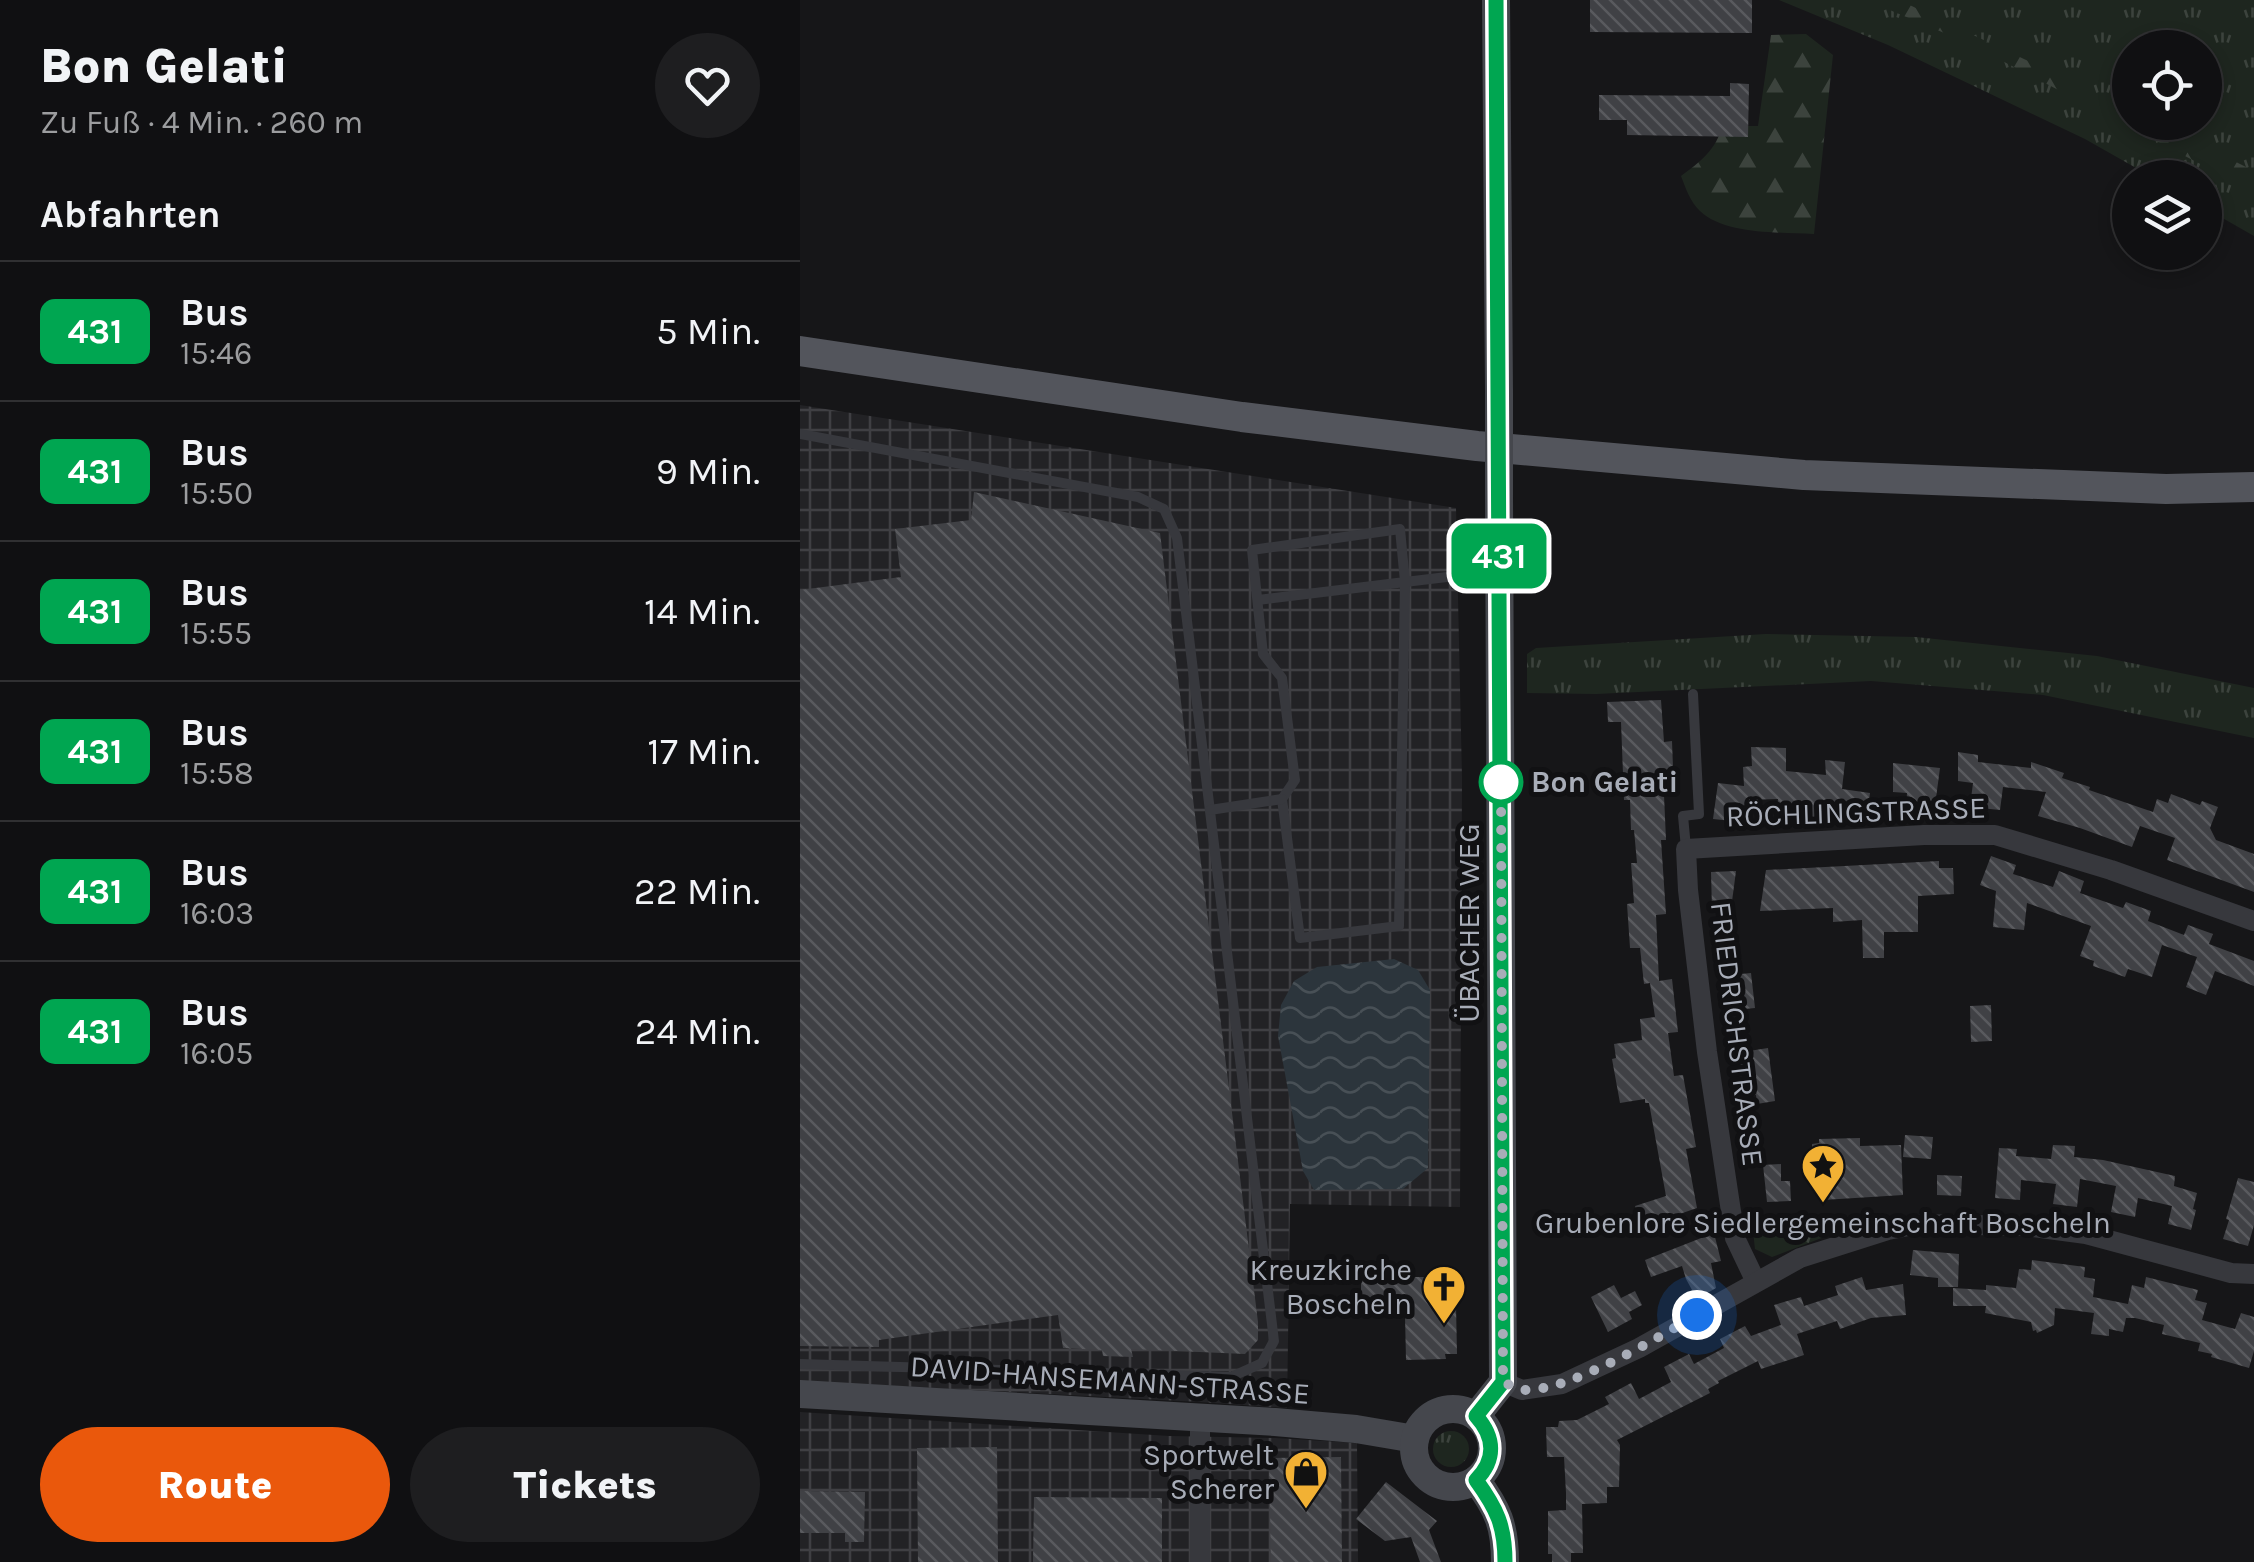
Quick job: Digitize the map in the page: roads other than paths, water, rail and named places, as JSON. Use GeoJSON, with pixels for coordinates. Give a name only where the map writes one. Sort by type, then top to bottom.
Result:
{"type":"FeatureCollection","features":[{"type":"Feature","properties":{"kind":"main road"},"geometry":{"type":"LineString","coordinates":[[800,351],[1477,446],[1804,475],[2147,488],[2254,487]]}},
{"type":"Feature","properties":{"kind":"street","name":"ÜBACHER WEG"},"geometry":{"type":"LineString","coordinates":[[1496,0],[1503,1382]]}},
{"type":"Feature","properties":{"kind":"street","name":"RÖCHLINGSTRASSE"},"geometry":{"type":"LineString","coordinates":[[1686,850],[1891,837],[1995,835],[2112,870],[2254,921]]}},
{"type":"Feature","properties":{"kind":"street","name":"FRIEDRICHSTRASSE"},"geometry":{"type":"LineString","coordinates":[[1686,850],[1705,1036],[1735,1238],[1756,1282]]}},
{"type":"Feature","properties":{"kind":"street"},"geometry":{"type":"LineString","coordinates":[[1476,1416],[1503,1382],[1522,1390],[1562,1384],[1639,1348],[1800,1258],[1919,1224],[2026,1226],[2086,1234],[2231,1273],[2254,1274]]}},
{"type":"Feature","properties":{"kind":"street","name":"DAVID-HANSEMANN-STRASSE"},"geometry":{"type":"LineString","coordinates":[[800,1394],[1340,1428],[1414,1438]]}},
{"type":"Feature","properties":{"kind":"street"},"geometry":{"type":"LineString","coordinates":[[1464,1410],[1476,1416],[1490,1436],[1492,1448],[1484,1471],[1476,1480],[1453,1488],[1430,1481],[1416,1462],[1414,1438],[1420,1427],[1439,1411],[1464,1410]]}},
{"type":"Feature","properties":{"kind":"street"},"geometry":{"type":"LineString","coordinates":[[1200,1419],[1200,1562]]}},
{"type":"Feature","properties":{"kind":"street"},"geometry":{"type":"LineString","coordinates":[[1476,1480],[1502,1523],[1505,1562]]}},
{"type":"Feature","properties":{"kind":"lane"},"geometry":{"type":"LineString","coordinates":[[800,434],[1138,497],[1164,508],[1177,538],[1274,1342],[1262,1363],[1231,1377],[800,1364]]}},
{"type":"Feature","properties":{"kind":"lane"},"geometry":{"type":"LineString","coordinates":[[1400,529],[1405,582],[1399,926],[1300,938],[1282,799],[1295,780],[1282,678],[1263,654],[1258,600],[1252,550],[1400,529]]}},
{"type":"Feature","properties":{"kind":"lane"},"geometry":{"type":"LineString","coordinates":[[1258,600],[1499,571]]}},
{"type":"Feature","properties":{"kind":"lane"},"geometry":{"type":"LineString","coordinates":[[1686,850],[1683,816],[1700,814],[1693,694]]}},
{"type":"Feature","properties":{"kind":"lane"},"geometry":{"type":"LineString","coordinates":[[1210,810],[1282,799]]}},
{"type":"Feature","properties":{"kind":"water"},"geometry":{"type":"Polygon","coordinates":[[[1394,959],[1418,970],[1430,990],[1428,1168],[1403,1189],[1314,1190],[1303,1171],[1278,1036],[1281,1005],[1294,981],[1317,967],[1394,959]]]}},
{"type":"Feature","properties":{"kind":"place","name":"Bon Gelati"},"geometry":{"type":"Point","coordinates":[1501,782]}},
{"type":"Feature","properties":{"kind":"place","name":"Grubenlore Siedlergemeinschaft Boscheln"},"geometry":{"type":"Point","coordinates":[1823,1204]}},
{"type":"Feature","properties":{"kind":"place","name":"Kreuzkirche Boscheln"},"geometry":{"type":"Point","coordinates":[1444,1325]}},
{"type":"Feature","properties":{"kind":"place","name":"Sportwelt Scherer"},"geometry":{"type":"Point","coordinates":[1306,1510]}}]}
